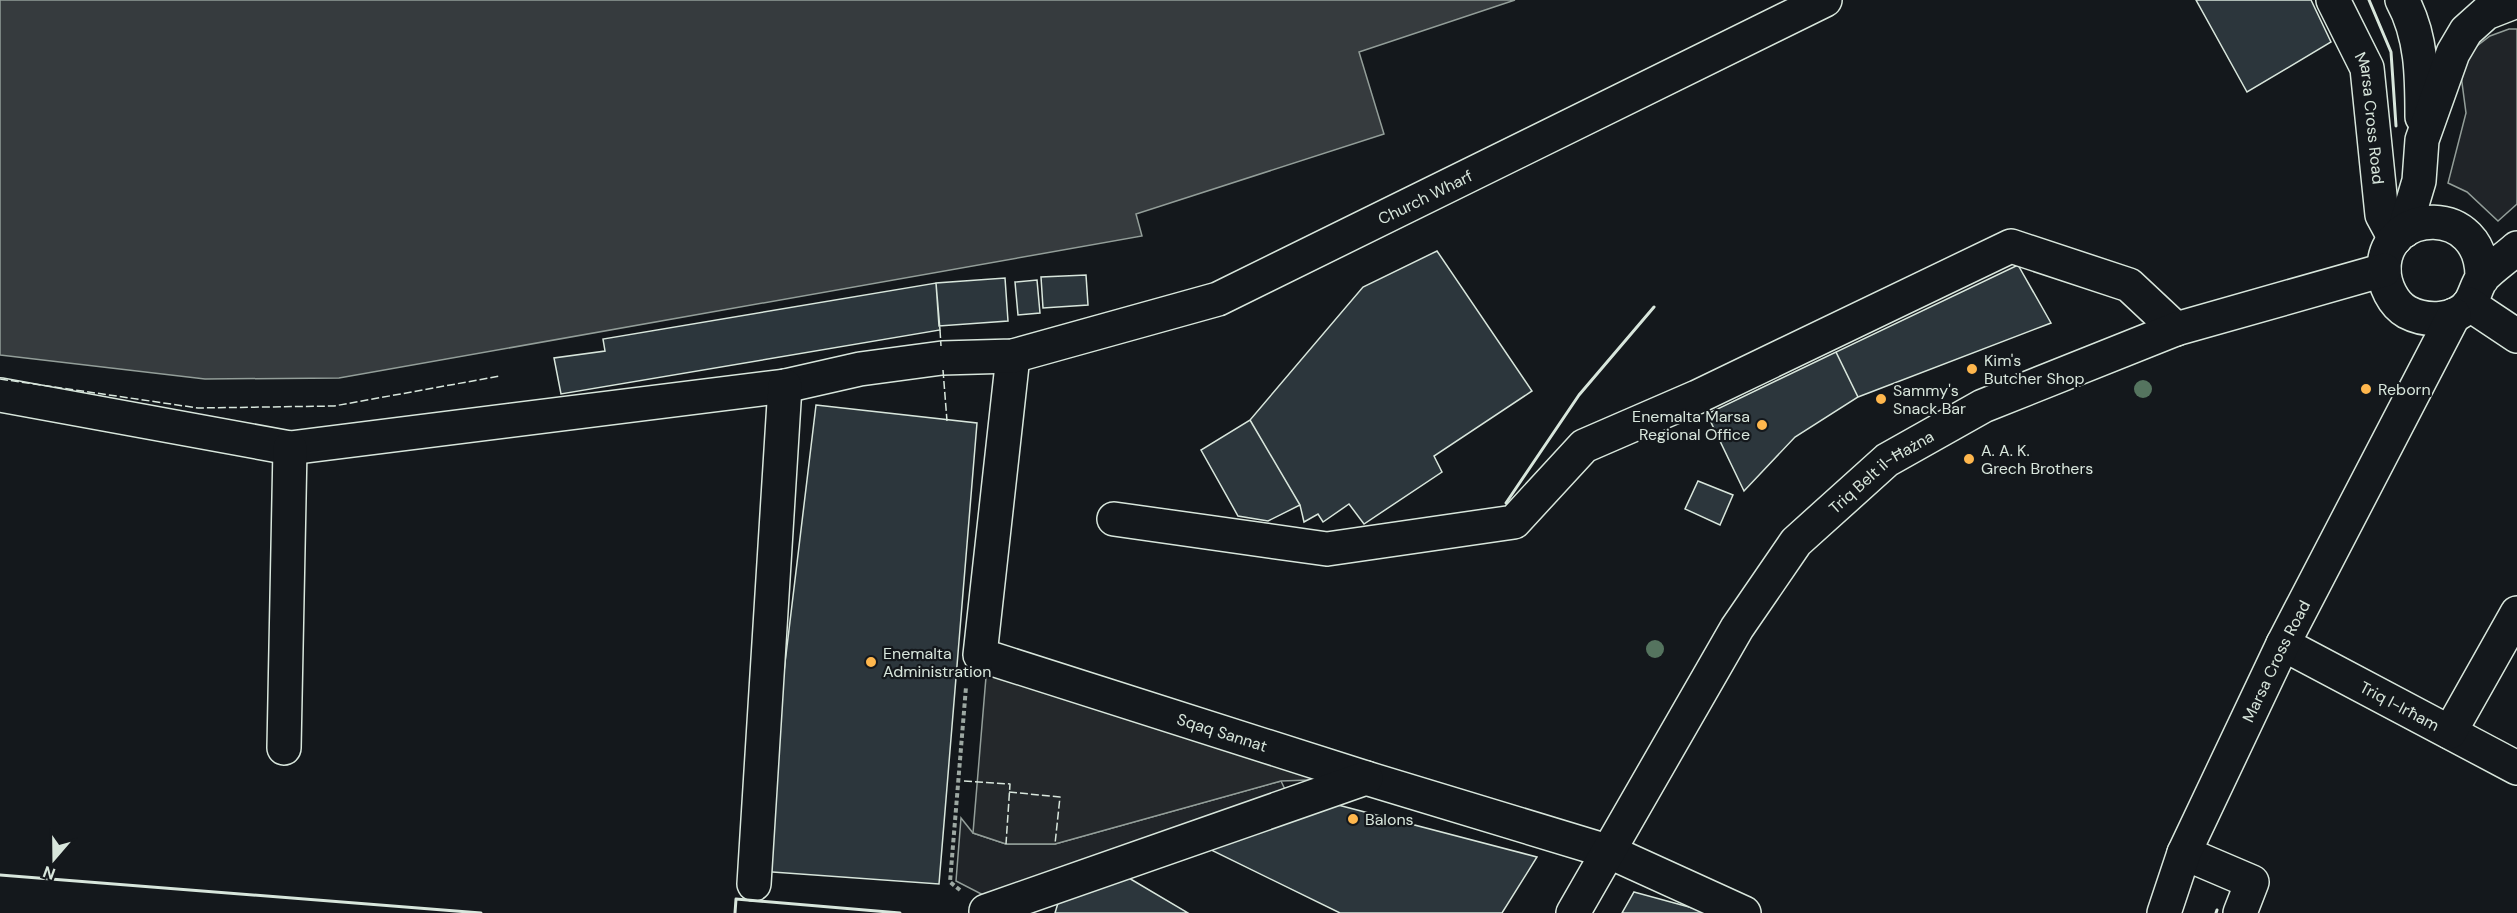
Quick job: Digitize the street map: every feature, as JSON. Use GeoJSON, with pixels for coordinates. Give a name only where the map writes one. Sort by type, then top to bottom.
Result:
{"type":"FeatureCollection","features":[{"type":"Feature","properties":{"kind":"street","name":"Church Wharf"},"geometry":{"type":"LineString","coordinates":[[0,395],[290,448],[785,386],[860,369],[942,358],[1013,356],[1218,299],[1826,0]]}},
{"type":"Feature","properties":{"kind":"street","name":"Marsa Cross Road"},"geometry":{"type":"LineString","coordinates":[[2333,0],[2367,68],[2382,214],[2400,235]]}},
{"type":"Feature","properties":{"kind":"street"},"geometry":{"type":"LineString","coordinates":[[2400,235],[2417,224],[2431,222],[2446,223],[2459,228],[2470,238],[2478,250],[2482,264],[2468,299],[2436,320],[2417,317],[2404,310],[2393,299],[2386,285],[2384,270],[2389,249],[2400,235],[2419,181],[2422,140],[2422,61],[2402,0]]}},
{"type":"Feature","properties":{"kind":"street"},"geometry":{"type":"LineString","coordinates":[[2422,140],[2453,53],[2466,31],[2486,13],[2517,1]]}},
{"type":"Feature","properties":{"kind":"street"},"geometry":{"type":"LineString","coordinates":[[1114,519],[1327,549],[1514,522],[1584,446],[1697,397],[2011,246],[2129,285],[2176,329]]}},
{"type":"Feature","properties":{"kind":"street","name":"Marsa Cross Road"},"geometry":{"type":"LineString","coordinates":[[2164,913],[2184,853],[2283,644],[2403,417],[2468,299],[2517,248]]}},
{"type":"Feature","properties":{"kind":"street","name":"Triq Belt il-Ħażna"},"geometry":{"type":"LineString","coordinates":[[1573,913],[1737,628],[1796,542],[1887,460],[1983,406],[2176,329],[2384,270]]}},
{"type":"Feature","properties":{"kind":"street"},"geometry":{"type":"LineString","coordinates":[[2468,299],[2517,336]]}},
{"type":"Feature","properties":{"kind":"street","name":"Marsa Cross Road"},"geometry":{"type":"LineString","coordinates":[[2403,417],[2417,317]]}},
{"type":"Feature","properties":{"kind":"street","name":"Sqaq Sannat"},"geometry":{"type":"LineString","coordinates":[[1013,356],[980,655],[1366,778],[1610,852],[1744,913]]}},
{"type":"Feature","properties":{"kind":"street"},"geometry":{"type":"LineString","coordinates":[[754,884],[785,386]]}},
{"type":"Feature","properties":{"kind":"street"},"geometry":{"type":"LineString","coordinates":[[284,748],[290,448]]}},
{"type":"Feature","properties":{"kind":"street"},"geometry":{"type":"LineString","coordinates":[[2450,732],[2517,614]]}},
{"type":"Feature","properties":{"kind":"street","name":"Triq l-Irħam"},"geometry":{"type":"LineString","coordinates":[[2283,644],[2517,768]]}},
{"type":"Feature","properties":{"kind":"street"},"geometry":{"type":"LineString","coordinates":[[988,913],[986,911],[1366,778]]}},
{"type":"Feature","properties":{"kind":"street"},"geometry":{"type":"LineString","coordinates":[[2184,853],[2252,882],[2240,913]]}},
{"type":"Feature","properties":{"kind":"path"},"geometry":{"type":"LineString","coordinates":[[950,882],[967,680]]}},
{"type":"Feature","properties":{"kind":"shaded area"},"geometry":{"type":"Polygon","coordinates":[[[0,0],[1515,0],[1359,52],[1384,134],[1136,214],[1142,236],[339,378],[205,379],[0,355],[0,0]]]}},
{"type":"Feature","properties":{"kind":"shaded area"},"geometry":{"type":"Polygon","coordinates":[[[2509,29],[2517,29],[2517,204],[2498,221],[2467,192],[2448,183],[2466,113],[2461,75],[2473,49],[2490,36],[2509,29]]]}},
{"type":"Feature","properties":{"kind":"shaded area"},"geometry":{"type":"Polygon","coordinates":[[[987,665],[1366,778],[1281,781],[1055,844],[1006,844],[973,833],[987,665]]]}},
{"type":"Feature","properties":{"kind":"shaded area"},"geometry":{"type":"Polygon","coordinates":[[[1281,781],[1289,798],[987,897],[956,881],[961,818],[973,833],[1006,844],[1055,844],[1281,781]]]}},
{"type":"Feature","properties":{"kind":"building"},"geometry":{"type":"Polygon","coordinates":[[[2196,0],[2311,0],[2331,42],[2247,92],[2196,0]]]}},
{"type":"Feature","properties":{"kind":"building"},"geometry":{"type":"Polygon","coordinates":[[[1437,251],[1532,391],[1434,456],[1442,472],[1364,524],[1349,504],[1323,522],[1318,514],[1304,522],[1300,505],[1250,420],[1363,287],[1437,251]]]}},
{"type":"Feature","properties":{"kind":"building"},"geometry":{"type":"Polygon","coordinates":[[[2018,265],[2051,323],[1858,397],[1836,352],[2018,265]]]}},
{"type":"Feature","properties":{"kind":"building"},"geometry":{"type":"Polygon","coordinates":[[[1086,275],[1088,305],[1043,308],[1041,277],[1086,275]]]}},
{"type":"Feature","properties":{"kind":"building"},"geometry":{"type":"Polygon","coordinates":[[[1005,278],[1008,321],[939,326],[936,283],[1005,278]]]}},
{"type":"Feature","properties":{"kind":"building"},"geometry":{"type":"Polygon","coordinates":[[[1037,280],[1040,313],[1018,315],[1015,282],[1037,280]]]}},
{"type":"Feature","properties":{"kind":"building"},"geometry":{"type":"Polygon","coordinates":[[[936,283],[940,330],[561,394],[554,358],[605,351],[603,339],[936,283]]]}},
{"type":"Feature","properties":{"kind":"building","name":"Enemalta Marsa Regional Office"},"geometry":{"type":"Polygon","coordinates":[[[1836,352],[1858,397],[1795,437],[1744,491],[1707,414],[1836,352]]]}},
{"type":"Feature","properties":{"kind":"building","name":"Enemalta Administration"},"geometry":{"type":"Polygon","coordinates":[[[816,405],[977,423],[939,884],[760,871],[816,405]]]}},
{"type":"Feature","properties":{"kind":"building"},"geometry":{"type":"Polygon","coordinates":[[[1250,420],[1300,505],[1268,521],[1238,516],[1201,450],[1250,420]]]}},
{"type":"Feature","properties":{"kind":"building"},"geometry":{"type":"Polygon","coordinates":[[[1698,481],[1733,495],[1720,525],[1685,509],[1698,481]]]}},
{"type":"Feature","properties":{"kind":"building"},"geometry":{"type":"Polygon","coordinates":[[[1338,805],[1537,857],[1502,913],[1340,913],[1207,848],[1338,805]]]}},
{"type":"Feature","properties":{"kind":"building"},"geometry":{"type":"Polygon","coordinates":[[[1117,871],[1188,913],[1055,913],[1061,893],[1117,871]]]}},
{"type":"Feature","properties":{"kind":"building"},"geometry":{"type":"Polygon","coordinates":[[[1634,892],[1711,913],[1622,913],[1634,892]]]}},
{"type":"Feature","properties":{"kind":"fence"},"geometry":{"type":"LineString","coordinates":[[940,330],[941,346]]}},
{"type":"Feature","properties":{"kind":"fence"},"geometry":{"type":"LineString","coordinates":[[943,370],[947,421]]}},
{"type":"Feature","properties":{"kind":"fence"},"geometry":{"type":"LineString","coordinates":[[0,379],[198,408],[334,406],[500,376]]}},
{"type":"Feature","properties":{"kind":"fence"},"geometry":{"type":"LineString","coordinates":[[964,781],[1010,784],[1006,844]]}},
{"type":"Feature","properties":{"kind":"fence"},"geometry":{"type":"LineString","coordinates":[[1009,792],[1060,797],[1055,844]]}},
{"type":"Feature","properties":{"kind":"wall"},"geometry":{"type":"LineString","coordinates":[[2369,0],[2391,52],[2396,126]]}},
{"type":"Feature","properties":{"kind":"wall"},"geometry":{"type":"LineString","coordinates":[[1506,503],[1579,395],[1654,307]]}},
{"type":"Feature","properties":{"kind":"wall"},"geometry":{"type":"LineString","coordinates":[[0,875],[481,913]]}},
{"type":"Feature","properties":{"kind":"wall"},"geometry":{"type":"LineString","coordinates":[[735,913],[736,899],[900,913]]}},
{"type":"Feature","properties":{"kind":"place","name":"Kim's Butcher Shop"},"geometry":{"type":"Point","coordinates":[1972,369]}},
{"type":"Feature","properties":{"kind":"place","name":"Reborn"},"geometry":{"type":"Point","coordinates":[2366,389]}},
{"type":"Feature","properties":{"kind":"place","name":"Sammy's Snack Bar"},"geometry":{"type":"Point","coordinates":[1881,399]}},
{"type":"Feature","properties":{"kind":"place","name":"Enemalta Marsa Regional Office"},"geometry":{"type":"Point","coordinates":[1762,425]}},
{"type":"Feature","properties":{"kind":"place","name":"A. A. K. Grech Brothers"},"geometry":{"type":"Point","coordinates":[1969,459]}},
{"type":"Feature","properties":{"kind":"place","name":"Enemalta Administration"},"geometry":{"type":"Point","coordinates":[871,662]}},
{"type":"Feature","properties":{"kind":"place","name":"Balons"},"geometry":{"type":"Point","coordinates":[1353,819]}}]}
